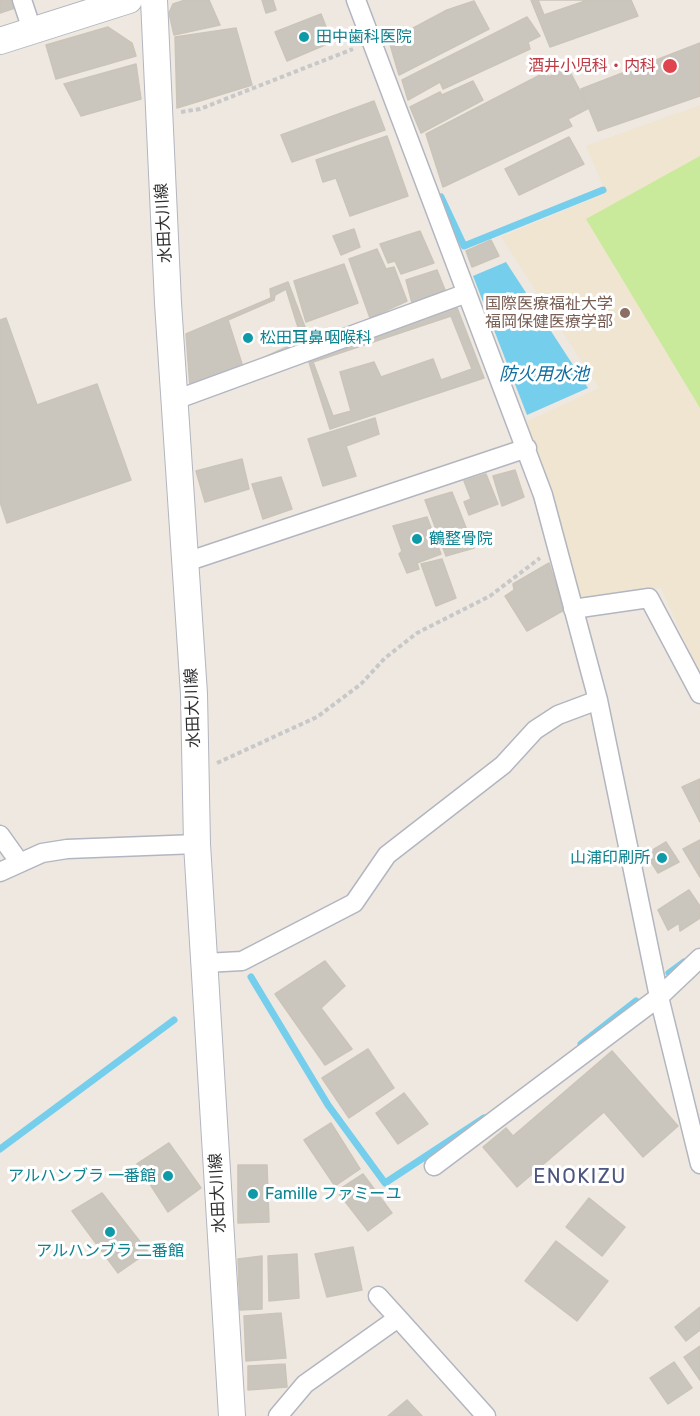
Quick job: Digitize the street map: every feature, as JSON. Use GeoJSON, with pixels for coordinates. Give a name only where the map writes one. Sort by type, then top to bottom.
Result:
{"type":"FeatureCollection","features":[{"type":"Feature","properties":{"kind":"main road"},"geometry":{"type":"LineString","coordinates":[[0,41],[129,0]]}},
{"type":"Feature","properties":{"kind":"main road","name":"水田大川線"},"geometry":{"type":"LineString","coordinates":[[154,0],[186,562],[197,844],[232,1416]]}},
{"type":"Feature","properties":{"kind":"street"},"geometry":{"type":"LineString","coordinates":[[22,0],[32,30]]}},
{"type":"Feature","properties":{"kind":"street"},"geometry":{"type":"LineString","coordinates":[[356,0],[543,495],[598,700],[659,997],[700,1164]]}},
{"type":"Feature","properties":{"kind":"street"},"geometry":{"type":"LineString","coordinates":[[175,400],[467,293]]}},
{"type":"Feature","properties":{"kind":"street"},"geometry":{"type":"LineString","coordinates":[[186,562],[526,448]]}},
{"type":"Feature","properties":{"kind":"street"},"geometry":{"type":"LineString","coordinates":[[573,609],[649,598],[700,694]]}},
{"type":"Feature","properties":{"kind":"street"},"geometry":{"type":"LineString","coordinates":[[205,963],[242,961],[354,903],[387,855],[503,765],[535,730],[558,716],[598,700]]}},
{"type":"Feature","properties":{"kind":"street"},"geometry":{"type":"LineString","coordinates":[[0,835],[20,863]]}},
{"type":"Feature","properties":{"kind":"street"},"geometry":{"type":"LineString","coordinates":[[0,872],[42,853],[67,849],[197,844]]}},
{"type":"Feature","properties":{"kind":"street"},"geometry":{"type":"LineString","coordinates":[[434,1166],[659,997],[700,958]]}},
{"type":"Feature","properties":{"kind":"street"},"geometry":{"type":"LineString","coordinates":[[378,1296],[486,1416]]}},
{"type":"Feature","properties":{"kind":"street"},"geometry":{"type":"LineString","coordinates":[[278,1416],[305,1384],[398,1318]]}},
{"type":"Feature","properties":{"kind":"path"},"geometry":{"type":"LineString","coordinates":[[159,116],[200,109],[372,42]]}},
{"type":"Feature","properties":{"kind":"path"},"geometry":{"type":"LineString","coordinates":[[195,773],[317,717],[361,684],[385,658],[417,633],[490,596],[555,546]]}},
{"type":"Feature","properties":{"kind":"shaded area","name":"国際医療福祉大学 福岡保健医療学部"},"geometry":{"type":"Polygon","coordinates":[[[700,105],[700,670],[698,671],[661,588],[579,600],[529,439],[528,421],[599,388],[501,237],[606,193],[586,146],[700,105]]]}},
{"type":"Feature","properties":{"kind":"green space"},"geometry":{"type":"Polygon","coordinates":[[[700,156],[700,408],[586,219],[700,156]]]}},
{"type":"Feature","properties":{"kind":"water","name":"防火用水池"},"geometry":{"type":"Polygon","coordinates":[[[506,262],[588,388],[527,415],[473,276],[506,262]]]}},
{"type":"Feature","properties":{"kind":"building"},"geometry":{"type":"Polygon","coordinates":[[[0,0],[15,0],[18,7],[0,13],[0,0]]]}},
{"type":"Feature","properties":{"kind":"building"},"geometry":{"type":"Polygon","coordinates":[[[185,0],[209,0],[220,25],[174,35],[169,13],[173,4],[185,0]]]}},
{"type":"Feature","properties":{"kind":"building"},"geometry":{"type":"Polygon","coordinates":[[[262,0],[273,0],[276,10],[266,13],[262,0]]]}},
{"type":"Feature","properties":{"kind":"building"},"geometry":{"type":"Polygon","coordinates":[[[531,0],[631,0],[638,16],[550,47],[531,0]]]}},
{"type":"Feature","properties":{"kind":"building"},"geometry":{"type":"Polygon","coordinates":[[[538,0],[588,0],[544,15],[538,0]]]}},
{"type":"Feature","properties":{"kind":"building"},"geometry":{"type":"Polygon","coordinates":[[[474,1],[489,29],[399,75],[389,41],[447,10],[474,1]]]}},
{"type":"Feature","properties":{"kind":"building","name":"田中歯科医院"},"geometry":{"type":"Polygon","coordinates":[[[321,14],[332,42],[287,61],[275,32],[321,14]]]}},
{"type":"Feature","properties":{"kind":"building"},"geometry":{"type":"Polygon","coordinates":[[[527,17],[540,36],[528,42],[530,49],[443,89],[440,82],[408,100],[402,80],[527,17]]]}},
{"type":"Feature","properties":{"kind":"building"},"geometry":{"type":"Polygon","coordinates":[[[108,27],[132,43],[136,56],[56,79],[46,45],[108,27]]]}},
{"type":"Feature","properties":{"kind":"building"},"geometry":{"type":"Polygon","coordinates":[[[236,28],[252,85],[177,108],[175,37],[236,28]]]}},
{"type":"Feature","properties":{"kind":"building","name":"酒井小児科・内科"},"geometry":{"type":"Polygon","coordinates":[[[700,43],[700,96],[598,131],[581,89],[700,43]]]}},
{"type":"Feature","properties":{"kind":"building"},"geometry":{"type":"Polygon","coordinates":[[[136,64],[141,99],[81,116],[64,84],[136,64]]]}},
{"type":"Feature","properties":{"kind":"building"},"geometry":{"type":"Polygon","coordinates":[[[567,66],[589,108],[568,119],[572,126],[443,187],[426,134],[546,72],[549,77],[567,66]]]}},
{"type":"Feature","properties":{"kind":"building"},"geometry":{"type":"Polygon","coordinates":[[[473,81],[483,100],[421,133],[410,107],[440,92],[442,95],[473,81]]]}},
{"type":"Feature","properties":{"kind":"building"},"geometry":{"type":"Polygon","coordinates":[[[374,101],[385,130],[292,162],[281,135],[374,101]]]}},
{"type":"Feature","properties":{"kind":"building"},"geometry":{"type":"Polygon","coordinates":[[[387,136],[408,196],[350,216],[336,178],[323,182],[316,160],[387,136]]]}},
{"type":"Feature","properties":{"kind":"building"},"geometry":{"type":"Polygon","coordinates":[[[569,137],[584,164],[519,195],[505,169],[569,137]]]}},
{"type":"Feature","properties":{"kind":"building"},"geometry":{"type":"Polygon","coordinates":[[[354,229],[360,247],[341,255],[333,236],[354,229]]]}},
{"type":"Feature","properties":{"kind":"building"},"geometry":{"type":"Polygon","coordinates":[[[420,231],[434,263],[401,274],[395,261],[388,263],[380,244],[420,231]]]}},
{"type":"Feature","properties":{"kind":"building"},"geometry":{"type":"Polygon","coordinates":[[[491,240],[499,256],[472,267],[466,251],[491,240]]]}},
{"type":"Feature","properties":{"kind":"building"},"geometry":{"type":"Polygon","coordinates":[[[377,249],[386,269],[394,267],[407,301],[370,318],[349,259],[377,249]]]}},
{"type":"Feature","properties":{"kind":"building"},"geometry":{"type":"Polygon","coordinates":[[[344,264],[358,303],[306,322],[294,281],[344,264]]]}},
{"type":"Feature","properties":{"kind":"building"},"geometry":{"type":"Polygon","coordinates":[[[437,270],[445,290],[412,303],[406,280],[437,270]]]}},
{"type":"Feature","properties":{"kind":"building","name":"松田耳鼻咽喉科"},"geometry":{"type":"Polygon","coordinates":[[[288,282],[311,343],[190,387],[186,334],[271,298],[270,289],[288,282]]]}},
{"type":"Feature","properties":{"kind":"building"},"geometry":{"type":"Polygon","coordinates":[[[286,289],[302,340],[243,367],[228,320],[274,300],[275,295],[286,289]]]}},
{"type":"Feature","properties":{"kind":"building"},"geometry":{"type":"Polygon","coordinates":[[[456,305],[484,378],[330,429],[308,359],[456,305]]]}},
{"type":"Feature","properties":{"kind":"building"},"geometry":{"type":"Polygon","coordinates":[[[451,316],[472,369],[441,380],[433,359],[381,377],[374,362],[340,372],[351,411],[333,416],[313,362],[451,316]]]}},
{"type":"Feature","properties":{"kind":"building"},"geometry":{"type":"Polygon","coordinates":[[[6,318],[37,405],[97,384],[131,480],[7,523],[0,502],[0,320],[6,318]]]}},
{"type":"Feature","properties":{"kind":"building"},"geometry":{"type":"Polygon","coordinates":[[[375,418],[379,434],[346,446],[356,476],[323,486],[308,439],[375,418]]]}},
{"type":"Feature","properties":{"kind":"building"},"geometry":{"type":"Polygon","coordinates":[[[242,459],[249,489],[205,502],[196,471],[242,459]]]}},
{"type":"Feature","properties":{"kind":"building"},"geometry":{"type":"Polygon","coordinates":[[[515,470],[524,497],[502,506],[493,476],[515,470]]]}},
{"type":"Feature","properties":{"kind":"building"},"geometry":{"type":"Polygon","coordinates":[[[486,474],[498,504],[469,515],[464,502],[471,499],[464,481],[486,474]]]}},
{"type":"Feature","properties":{"kind":"building"},"geometry":{"type":"Polygon","coordinates":[[[281,477],[292,509],[263,519],[252,484],[281,477]]]}},
{"type":"Feature","properties":{"kind":"building"},"geometry":{"type":"Polygon","coordinates":[[[452,492],[474,548],[446,556],[425,500],[452,492]]]}},
{"type":"Feature","properties":{"kind":"building","name":"鶴整骨院"},"geometry":{"type":"Polygon","coordinates":[[[427,517],[441,554],[417,563],[419,569],[407,573],[399,554],[402,551],[393,526],[427,517]]]}},
{"type":"Feature","properties":{"kind":"building"},"geometry":{"type":"Polygon","coordinates":[[[442,559],[456,598],[436,606],[421,564],[442,559]]]}},
{"type":"Feature","properties":{"kind":"building"},"geometry":{"type":"Polygon","coordinates":[[[549,563],[564,610],[527,631],[505,596],[514,590],[513,584],[549,563]]]}},
{"type":"Feature","properties":{"kind":"building"},"geometry":{"type":"Polygon","coordinates":[[[700,779],[700,822],[682,787],[700,779]]]}},
{"type":"Feature","properties":{"kind":"building"},"geometry":{"type":"Polygon","coordinates":[[[700,840],[700,877],[683,849],[700,840]]]}},
{"type":"Feature","properties":{"kind":"building","name":"山浦印刷所"},"geometry":{"type":"Polygon","coordinates":[[[666,842],[679,862],[658,873],[646,854],[666,842]]]}},
{"type":"Feature","properties":{"kind":"building"},"geometry":{"type":"Polygon","coordinates":[[[689,890],[700,906],[700,918],[680,931],[679,923],[668,930],[658,910],[689,890]]]}},
{"type":"Feature","properties":{"kind":"building"},"geometry":{"type":"Polygon","coordinates":[[[325,961],[345,986],[321,1008],[352,1049],[325,1065],[275,994],[325,961]]]}},
{"type":"Feature","properties":{"kind":"building"},"geometry":{"type":"Polygon","coordinates":[[[368,1049],[394,1088],[349,1118],[322,1078],[368,1049]]]}},
{"type":"Feature","properties":{"kind":"building"},"geometry":{"type":"Polygon","coordinates":[[[612,1051],[678,1126],[643,1157],[604,1112],[517,1187],[483,1147],[506,1128],[513,1136],[612,1051]]]}},
{"type":"Feature","properties":{"kind":"building"},"geometry":{"type":"Polygon","coordinates":[[[404,1093],[428,1124],[398,1144],[376,1113],[404,1093]]]}},
{"type":"Feature","properties":{"kind":"building"},"geometry":{"type":"Polygon","coordinates":[[[331,1123],[360,1169],[335,1186],[304,1140],[331,1123]]]}},
{"type":"Feature","properties":{"kind":"building","name":"アルハンブラ 一番館"},"geometry":{"type":"Polygon","coordinates":[[[169,1143],[201,1188],[168,1212],[137,1164],[169,1143]]]}},
{"type":"Feature","properties":{"kind":"building","name":"Famille ファミーユ"},"geometry":{"type":"Polygon","coordinates":[[[238,1165],[267,1165],[269,1222],[238,1223],[238,1165]]]}},
{"type":"Feature","properties":{"kind":"building"},"geometry":{"type":"Polygon","coordinates":[[[363,1174],[392,1213],[368,1231],[337,1191],[363,1174]]]}},
{"type":"Feature","properties":{"kind":"building","name":"アルハンブラ 二番館"},"geometry":{"type":"Polygon","coordinates":[[[102,1193],[148,1252],[118,1273],[72,1211],[102,1193]]]}},
{"type":"Feature","properties":{"kind":"building"},"geometry":{"type":"Polygon","coordinates":[[[589,1198],[625,1227],[602,1256],[566,1227],[589,1198]]]}},
{"type":"Feature","properties":{"kind":"building"},"geometry":{"type":"Polygon","coordinates":[[[556,1241],[608,1281],[577,1321],[525,1281],[556,1241]]]}},
{"type":"Feature","properties":{"kind":"building"},"geometry":{"type":"Polygon","coordinates":[[[353,1247],[362,1290],[327,1297],[315,1254],[353,1247]]]}},
{"type":"Feature","properties":{"kind":"building"},"geometry":{"type":"Polygon","coordinates":[[[297,1254],[299,1298],[269,1301],[268,1256],[297,1254]]]}},
{"type":"Feature","properties":{"kind":"building"},"geometry":{"type":"Polygon","coordinates":[[[262,1256],[262,1309],[240,1310],[238,1259],[262,1256]]]}},
{"type":"Feature","properties":{"kind":"building"},"geometry":{"type":"Polygon","coordinates":[[[700,1307],[700,1330],[686,1341],[675,1327],[700,1307]]]}},
{"type":"Feature","properties":{"kind":"building"},"geometry":{"type":"Polygon","coordinates":[[[281,1313],[286,1358],[246,1361],[244,1316],[281,1313]]]}},
{"type":"Feature","properties":{"kind":"building"},"geometry":{"type":"Polygon","coordinates":[[[700,1346],[700,1380],[684,1357],[700,1346]]]}},
{"type":"Feature","properties":{"kind":"building"},"geometry":{"type":"Polygon","coordinates":[[[674,1362],[692,1388],[668,1404],[650,1378],[674,1362]]]}},
{"type":"Feature","properties":{"kind":"building"},"geometry":{"type":"Polygon","coordinates":[[[285,1364],[287,1387],[248,1390],[248,1366],[285,1364]]]}},
{"type":"Feature","properties":{"kind":"building"},"geometry":{"type":"Polygon","coordinates":[[[407,1400],[422,1416],[388,1416],[407,1400]]]}},
{"type":"Feature","properties":{"kind":"waterway"},"geometry":{"type":"LineString","coordinates":[[441,197],[464,246],[603,190]]}},
{"type":"Feature","properties":{"kind":"waterway"},"geometry":{"type":"LineString","coordinates":[[669,973],[684,962]]}},
{"type":"Feature","properties":{"kind":"waterway"},"geometry":{"type":"LineString","coordinates":[[251,977],[328,1105],[385,1183],[484,1118]]}},
{"type":"Feature","properties":{"kind":"waterway"},"geometry":{"type":"LineString","coordinates":[[581,1044],[636,1001]]}},
{"type":"Feature","properties":{"kind":"waterway"},"geometry":{"type":"LineString","coordinates":[[0,1149],[174,1020]]}},
{"type":"Feature","properties":{"kind":"place","name":"田中歯科医院"},"geometry":{"type":"Point","coordinates":[304,37]}},
{"type":"Feature","properties":{"kind":"place","name":"酒井小児科・内科"},"geometry":{"type":"Point","coordinates":[670,66]}},
{"type":"Feature","properties":{"kind":"place","name":"国際医療福祉大学 福岡保健医療学部"},"geometry":{"type":"Point","coordinates":[625,313]}},
{"type":"Feature","properties":{"kind":"place","name":"松田耳鼻咽喉科"},"geometry":{"type":"Point","coordinates":[248,338]}},
{"type":"Feature","properties":{"kind":"place","name":"鶴整骨院"},"geometry":{"type":"Point","coordinates":[417,539]}},
{"type":"Feature","properties":{"kind":"place","name":"山浦印刷所"},"geometry":{"type":"Point","coordinates":[662,858]}},
{"type":"Feature","properties":{"kind":"place","name":"アルハンブラ 一番館"},"geometry":{"type":"Point","coordinates":[168,1176]}},
{"type":"Feature","properties":{"kind":"place","name":"Famille ファミーユ"},"geometry":{"type":"Point","coordinates":[253,1194]}},
{"type":"Feature","properties":{"kind":"place","name":"アルハンブラ 二番館"},"geometry":{"type":"Point","coordinates":[110,1232]}},
{"type":"Feature","properties":{"kind":"district","name":"ENOKIZU"},"geometry":{"type":"Point","coordinates":[580,1177]}}]}
